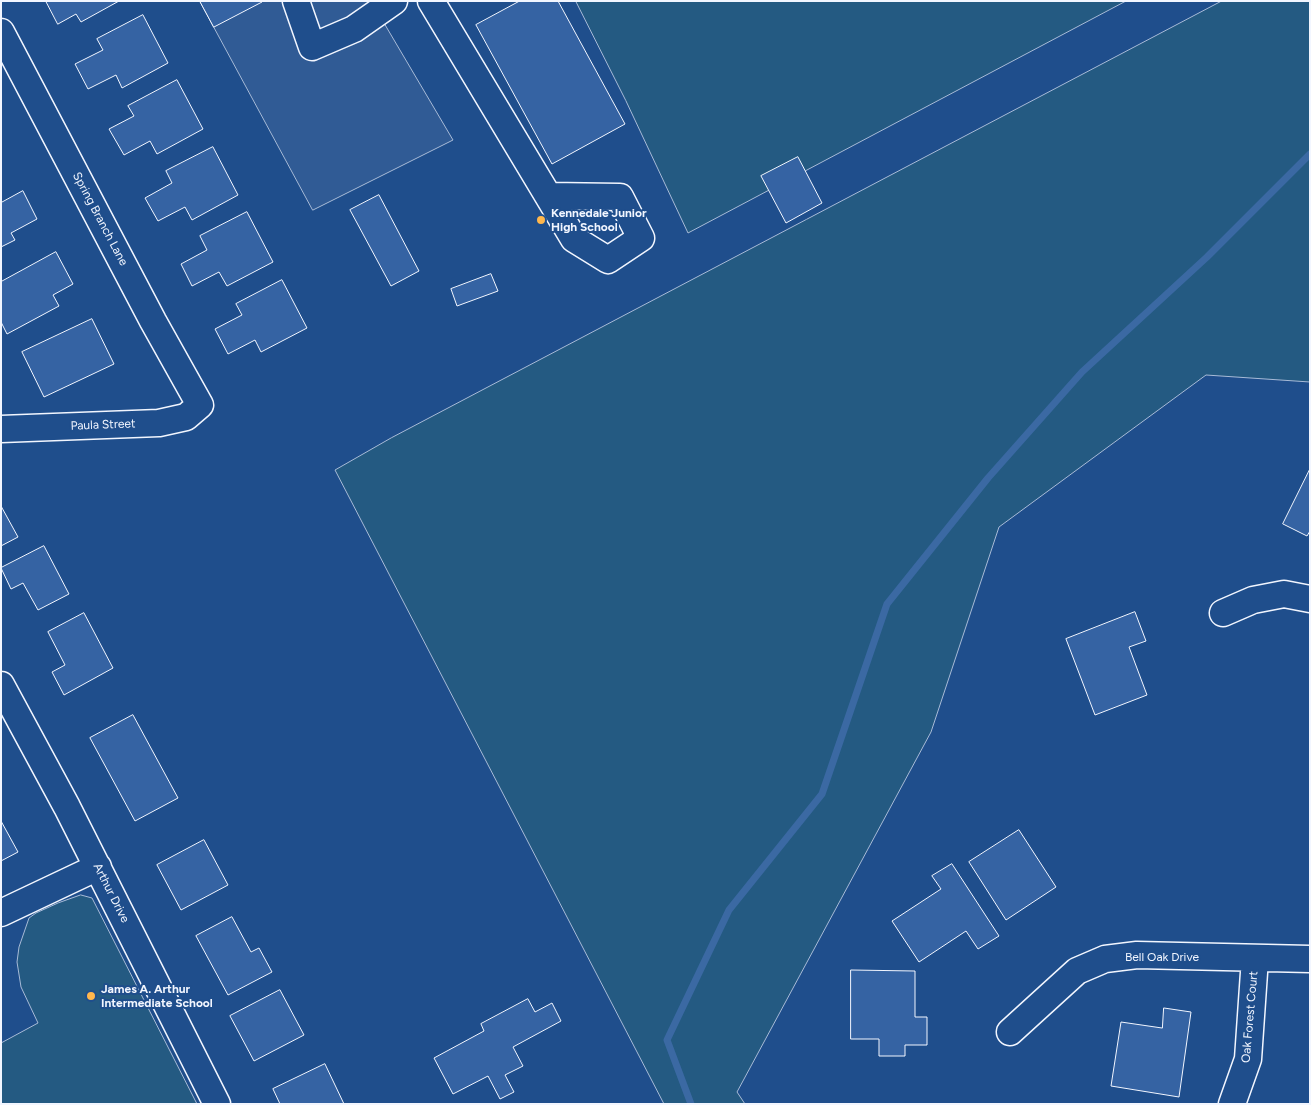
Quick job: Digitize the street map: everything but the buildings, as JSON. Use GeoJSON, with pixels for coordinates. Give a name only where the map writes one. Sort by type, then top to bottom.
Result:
{"type":"FeatureCollection","features":[{"type":"Feature","properties":{"kind":"street"},"geometry":{"type":"LineString","coordinates":[[296,1],[312,47],[354,29],[394,1]]}},
{"type":"Feature","properties":{"kind":"street"},"geometry":{"type":"LineString","coordinates":[[430,1],[548,196]]}},
{"type":"Feature","properties":{"kind":"street","name":"Spring Branch Lane"},"geometry":{"type":"LineString","coordinates":[[1,32],[153,321],[200,405]]}},
{"type":"Feature","properties":{"kind":"street","name":"Paula Street"},"geometry":{"type":"LineString","coordinates":[[1,429],[159,423],[186,418],[200,405]]}},
{"type":"Feature","properties":{"kind":"street"},"geometry":{"type":"LineString","coordinates":[[1223,613],[1253,600],[1284,594],[1310,599]]}},
{"type":"Feature","properties":{"kind":"street","name":"Arthur Drive"},"geometry":{"type":"LineString","coordinates":[[1,685],[98,867],[217,1104]]}},
{"type":"Feature","properties":{"kind":"street"},"geometry":{"type":"LineString","coordinates":[[1,913],[98,867]]}},
{"type":"Feature","properties":{"kind":"street","name":"Bell Oak Drive"},"geometry":{"type":"LineString","coordinates":[[1010,1032],[1077,971],[1105,959],[1137,955],[1310,959]]}},
{"type":"Feature","properties":{"kind":"street","name":"Oak Forest Court"},"geometry":{"type":"LineString","coordinates":[[1232,1104],[1248,1059],[1255,958]]}},
{"type":"Feature","properties":{"kind":"shaded area"},"geometry":{"type":"Polygon","coordinates":[[[200,1],[371,1],[453,140],[313,210],[200,1]]]}},
{"type":"Feature","properties":{"kind":"shaded area"},"geometry":{"type":"Polygon","coordinates":[[[576,1],[1126,1],[688,233],[626,101],[576,1]]]}},
{"type":"Feature","properties":{"kind":"shaded area"},"geometry":{"type":"Polygon","coordinates":[[[1222,1],[1310,1],[1310,382],[1206,375],[999,527],[931,732],[737,1092],[745,1104],[664,1104],[335,470],[391,438],[1222,1]]]}},
{"type":"Feature","properties":{"kind":"shaded area","name":"James A. Arthur Intermediate School"},"geometry":{"type":"Polygon","coordinates":[[[81,895],[92,898],[197,1104],[1,1104],[1,1043],[38,1023],[21,987],[17,962],[19,947],[29,918],[58,903],[81,895]]]}},
{"type":"Feature","properties":{"kind":"waterway"},"geometry":{"type":"LineString","coordinates":[[691,1104],[667,1040],[729,910],[822,794],[887,604],[988,478],[1082,372],[1207,257],[1310,154]]}},
{"type":"Feature","properties":{"kind":"place","name":"Kennedale Junior High School"},"geometry":{"type":"Point","coordinates":[541,220]}},
{"type":"Feature","properties":{"kind":"place","name":"James A. Arthur Intermediate School"},"geometry":{"type":"Point","coordinates":[91,996]}}]}
